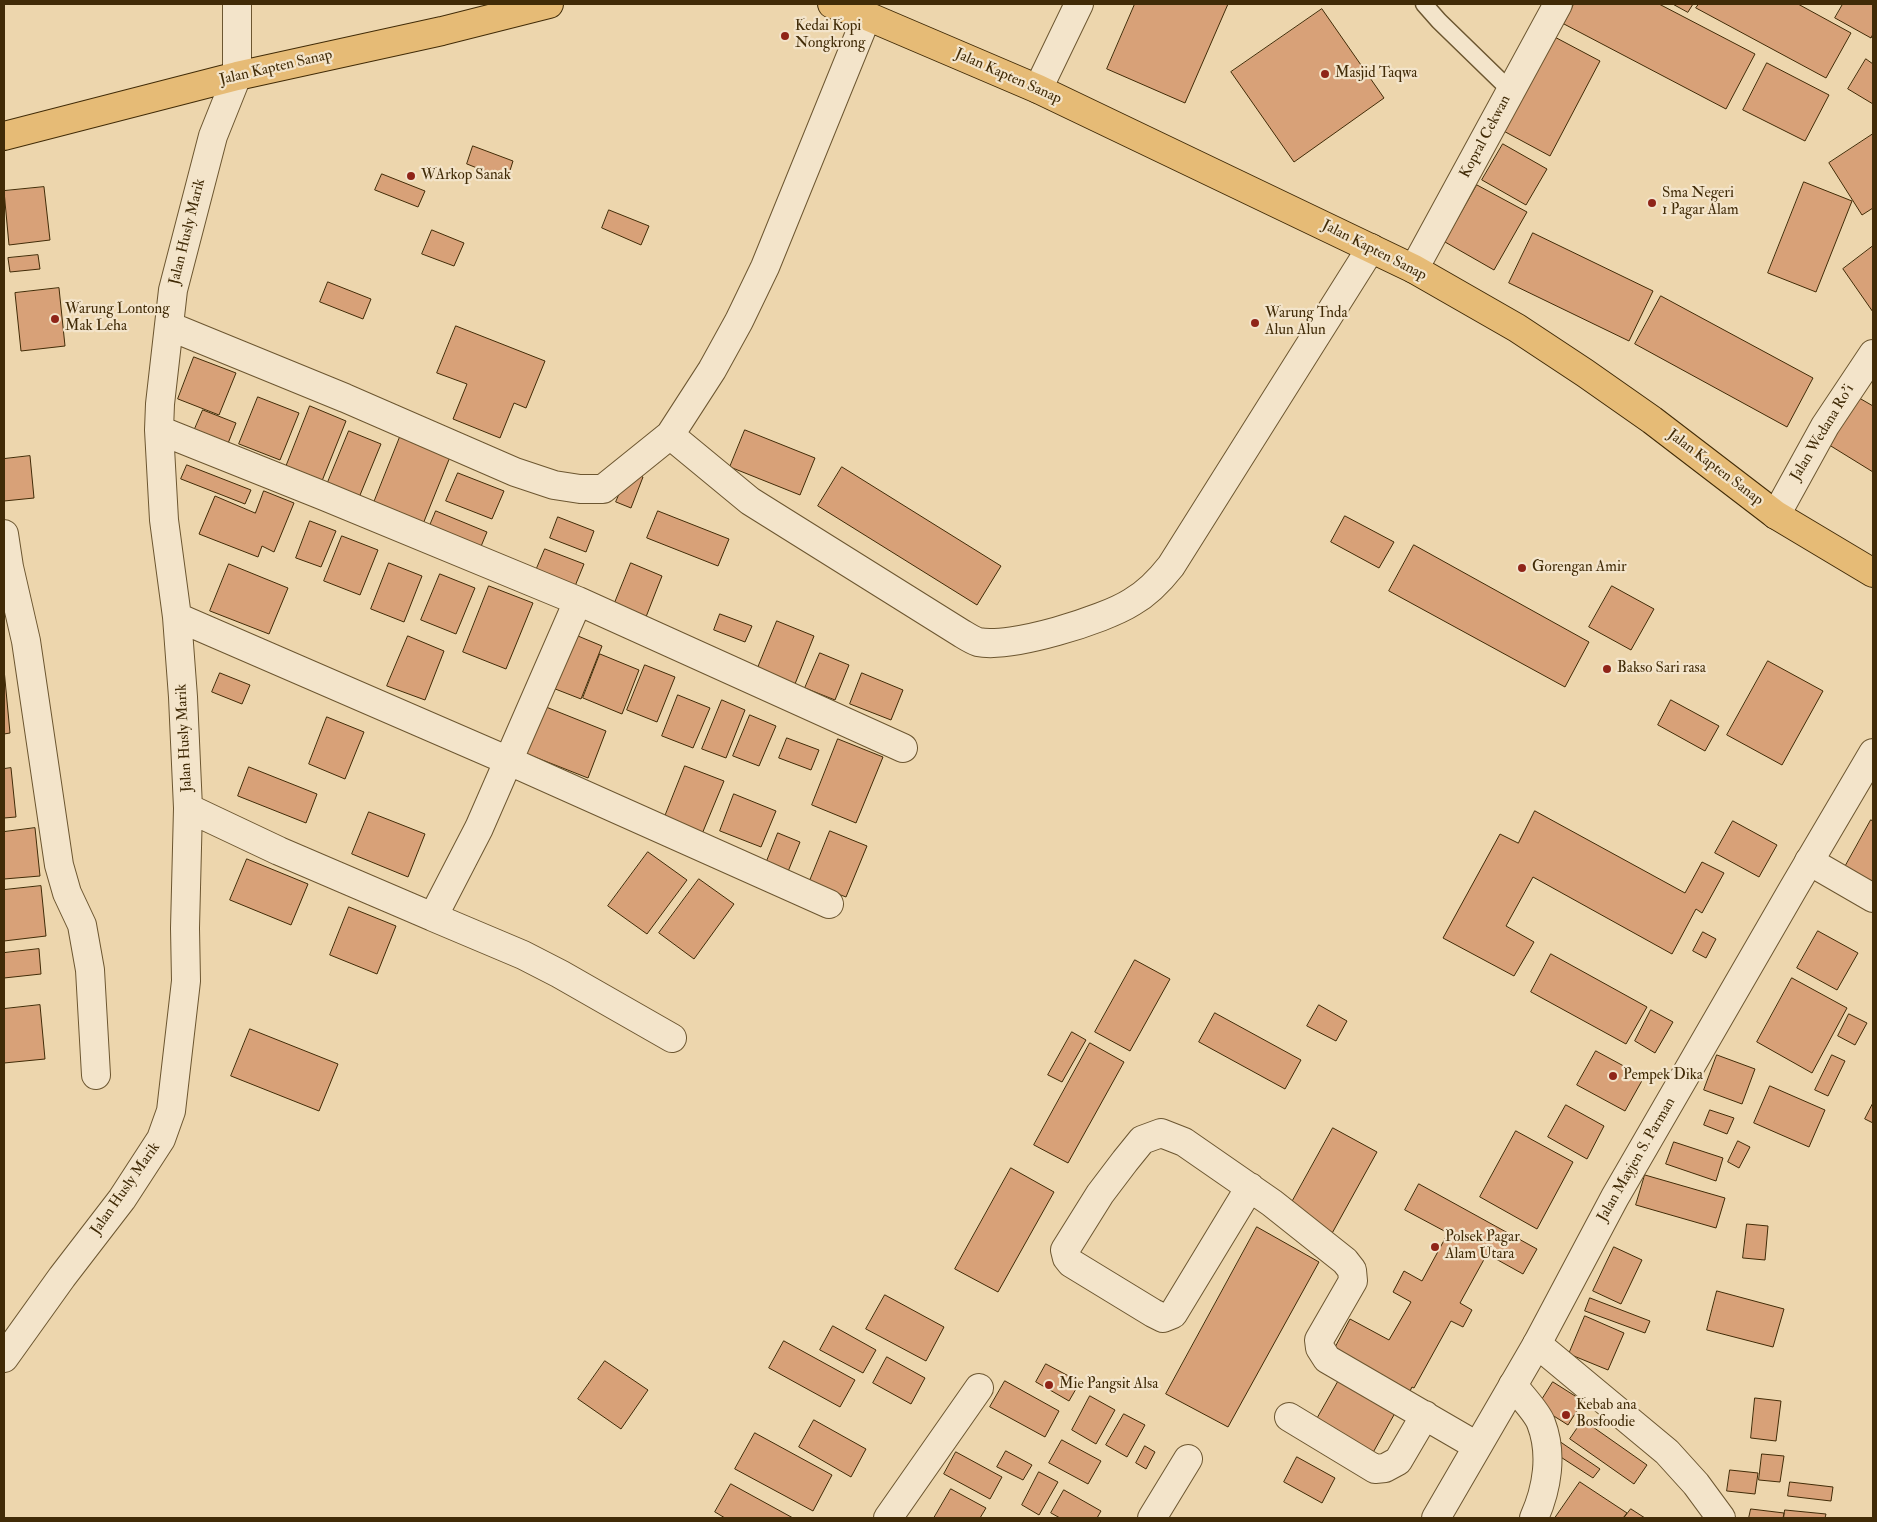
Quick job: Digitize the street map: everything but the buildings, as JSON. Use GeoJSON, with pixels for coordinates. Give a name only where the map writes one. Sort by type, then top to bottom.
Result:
{"type":"FeatureCollection","features":[{"type":"Feature","properties":{"kind":"main road","name":"Jalan Kapten Sanap"},"geometry":{"type":"LineString","coordinates":[[4,136],[237,76],[442,31],[549,4]]}},
{"type":"Feature","properties":{"kind":"main road","name":"Jalan Kapten Sanap"},"geometry":{"type":"LineString","coordinates":[[832,4],[868,16],[1038,89],[1414,269],[1517,328],[1586,373],[1652,420],[1776,515],[1873,573]]}},
{"type":"Feature","properties":{"kind":"street"},"geometry":{"type":"LineString","coordinates":[[237,4],[237,76]]}},
{"type":"Feature","properties":{"kind":"street"},"geometry":{"type":"LineString","coordinates":[[1038,89],[1079,4]]}},
{"type":"Feature","properties":{"kind":"street","name":"Kopral Cekwan"},"geometry":{"type":"LineString","coordinates":[[1414,269],[1558,4]]}},
{"type":"Feature","properties":{"kind":"street"},"geometry":{"type":"LineString","coordinates":[[169,326],[345,398],[515,472],[554,485],[580,490],[603,489],[670,435],[712,370],[739,321],[765,267],[868,16]]}},
{"type":"Feature","properties":{"kind":"street","name":"Jalan Husly Marik"},"geometry":{"type":"LineString","coordinates":[[4,1358],[62,1277],[122,1199],[161,1139],[171,1111],[186,981],[184,928],[188,808],[177,617],[164,520],[159,430],[160,404],[173,290],[213,136],[237,76]]}},
{"type":"Feature","properties":{"kind":"street"},"geometry":{"type":"LineString","coordinates":[[670,435],[750,501],[977,642],[994,643],[1068,629],[1107,615],[1132,602],[1159,581],[1171,566],[1371,248]]}},
{"type":"Feature","properties":{"kind":"street","name":"Jalan Wedana Ro'i"},"geometry":{"type":"LineString","coordinates":[[1776,515],[1825,426],[1873,354]]}},
{"type":"Feature","properties":{"kind":"street"},"geometry":{"type":"LineString","coordinates":[[159,430],[315,492],[578,602],[903,748]]}},
{"type":"Feature","properties":{"kind":"street"},"geometry":{"type":"LineString","coordinates":[[4,534],[9,567],[26,641],[59,865],[67,893],[82,925],[90,970],[96,1074]]}},
{"type":"Feature","properties":{"kind":"street"},"geometry":{"type":"LineString","coordinates":[[433,917],[479,828],[578,602]]}},
{"type":"Feature","properties":{"kind":"street"},"geometry":{"type":"LineString","coordinates":[[177,617],[509,761],[829,904]]}},
{"type":"Feature","properties":{"kind":"street","name":"Jalan Mayjen S. Parman"},"geometry":{"type":"LineString","coordinates":[[1436,1518],[1537,1344],[1615,1197],[1873,753]]}},
{"type":"Feature","properties":{"kind":"street"},"geometry":{"type":"LineString","coordinates":[[188,808],[279,851],[494,942],[545,966],[672,1038]]}},
{"type":"Feature","properties":{"kind":"street"},"geometry":{"type":"LineString","coordinates":[[1809,861],[1873,898]]}},
{"type":"Feature","properties":{"kind":"street"},"geometry":{"type":"LineString","coordinates":[[1250,1187],[1173,1314],[1164,1318],[1070,1264],[1067,1258],[1065,1250],[1100,1194],[1142,1140],[1161,1133],[1184,1142],[1250,1187],[1272,1203],[1345,1260],[1352,1270],[1354,1281],[1320,1340],[1320,1348],[1327,1359],[1477,1446]]}},
{"type":"Feature","properties":{"kind":"street"},"geometry":{"type":"LineString","coordinates":[[1537,1344],[1667,1452],[1696,1484],[1721,1518]]}},
{"type":"Feature","properties":{"kind":"street"},"geometry":{"type":"LineString","coordinates":[[1513,1385],[1541,1422],[1549,1459],[1541,1502],[1534,1518]]}},
{"type":"Feature","properties":{"kind":"street"},"geometry":{"type":"LineString","coordinates":[[888,1518],[979,1388]]}},
{"type":"Feature","properties":{"kind":"street"},"geometry":{"type":"LineString","coordinates":[[1289,1417],[1375,1469],[1385,1468],[1398,1462],[1425,1415]]}},
{"type":"Feature","properties":{"kind":"street"},"geometry":{"type":"LineString","coordinates":[[1152,1518],[1188,1459]]}},
{"type":"Feature","properties":{"kind":"lane"},"geometry":{"type":"LineString","coordinates":[[1424,4],[1511,91]]}},
{"type":"Feature","properties":{"kind":"place","name":"Kedai Kopi Nongkrong"},"geometry":{"type":"Point","coordinates":[785,36]}},
{"type":"Feature","properties":{"kind":"place","name":"Masjid Taqwa"},"geometry":{"type":"Point","coordinates":[1325,74]}},
{"type":"Feature","properties":{"kind":"place","name":"WArkop Sanak"},"geometry":{"type":"Point","coordinates":[411,176]}},
{"type":"Feature","properties":{"kind":"place","name":"Sma Negeri 1 Pagar Alam"},"geometry":{"type":"Point","coordinates":[1652,203]}},
{"type":"Feature","properties":{"kind":"place","name":"Warung Lontong Mak Leha"},"geometry":{"type":"Point","coordinates":[55,319]}},
{"type":"Feature","properties":{"kind":"place","name":"Warung Tnda Alun Alun"},"geometry":{"type":"Point","coordinates":[1255,323]}},
{"type":"Feature","properties":{"kind":"place","name":"Gorengan Amir"},"geometry":{"type":"Point","coordinates":[1522,568]}},
{"type":"Feature","properties":{"kind":"place","name":"Bakso Sari rasa"},"geometry":{"type":"Point","coordinates":[1607,669]}},
{"type":"Feature","properties":{"kind":"place","name":"Pempek Dika"},"geometry":{"type":"Point","coordinates":[1613,1076]}},
{"type":"Feature","properties":{"kind":"place","name":"Polsek Pagar Alam Utara"},"geometry":{"type":"Point","coordinates":[1435,1247]}},
{"type":"Feature","properties":{"kind":"place","name":"Mie Pangsit Alsa"},"geometry":{"type":"Point","coordinates":[1049,1385]}},
{"type":"Feature","properties":{"kind":"place","name":"Kebab ana Bosfoodie"},"geometry":{"type":"Point","coordinates":[1566,1415]}}]}
